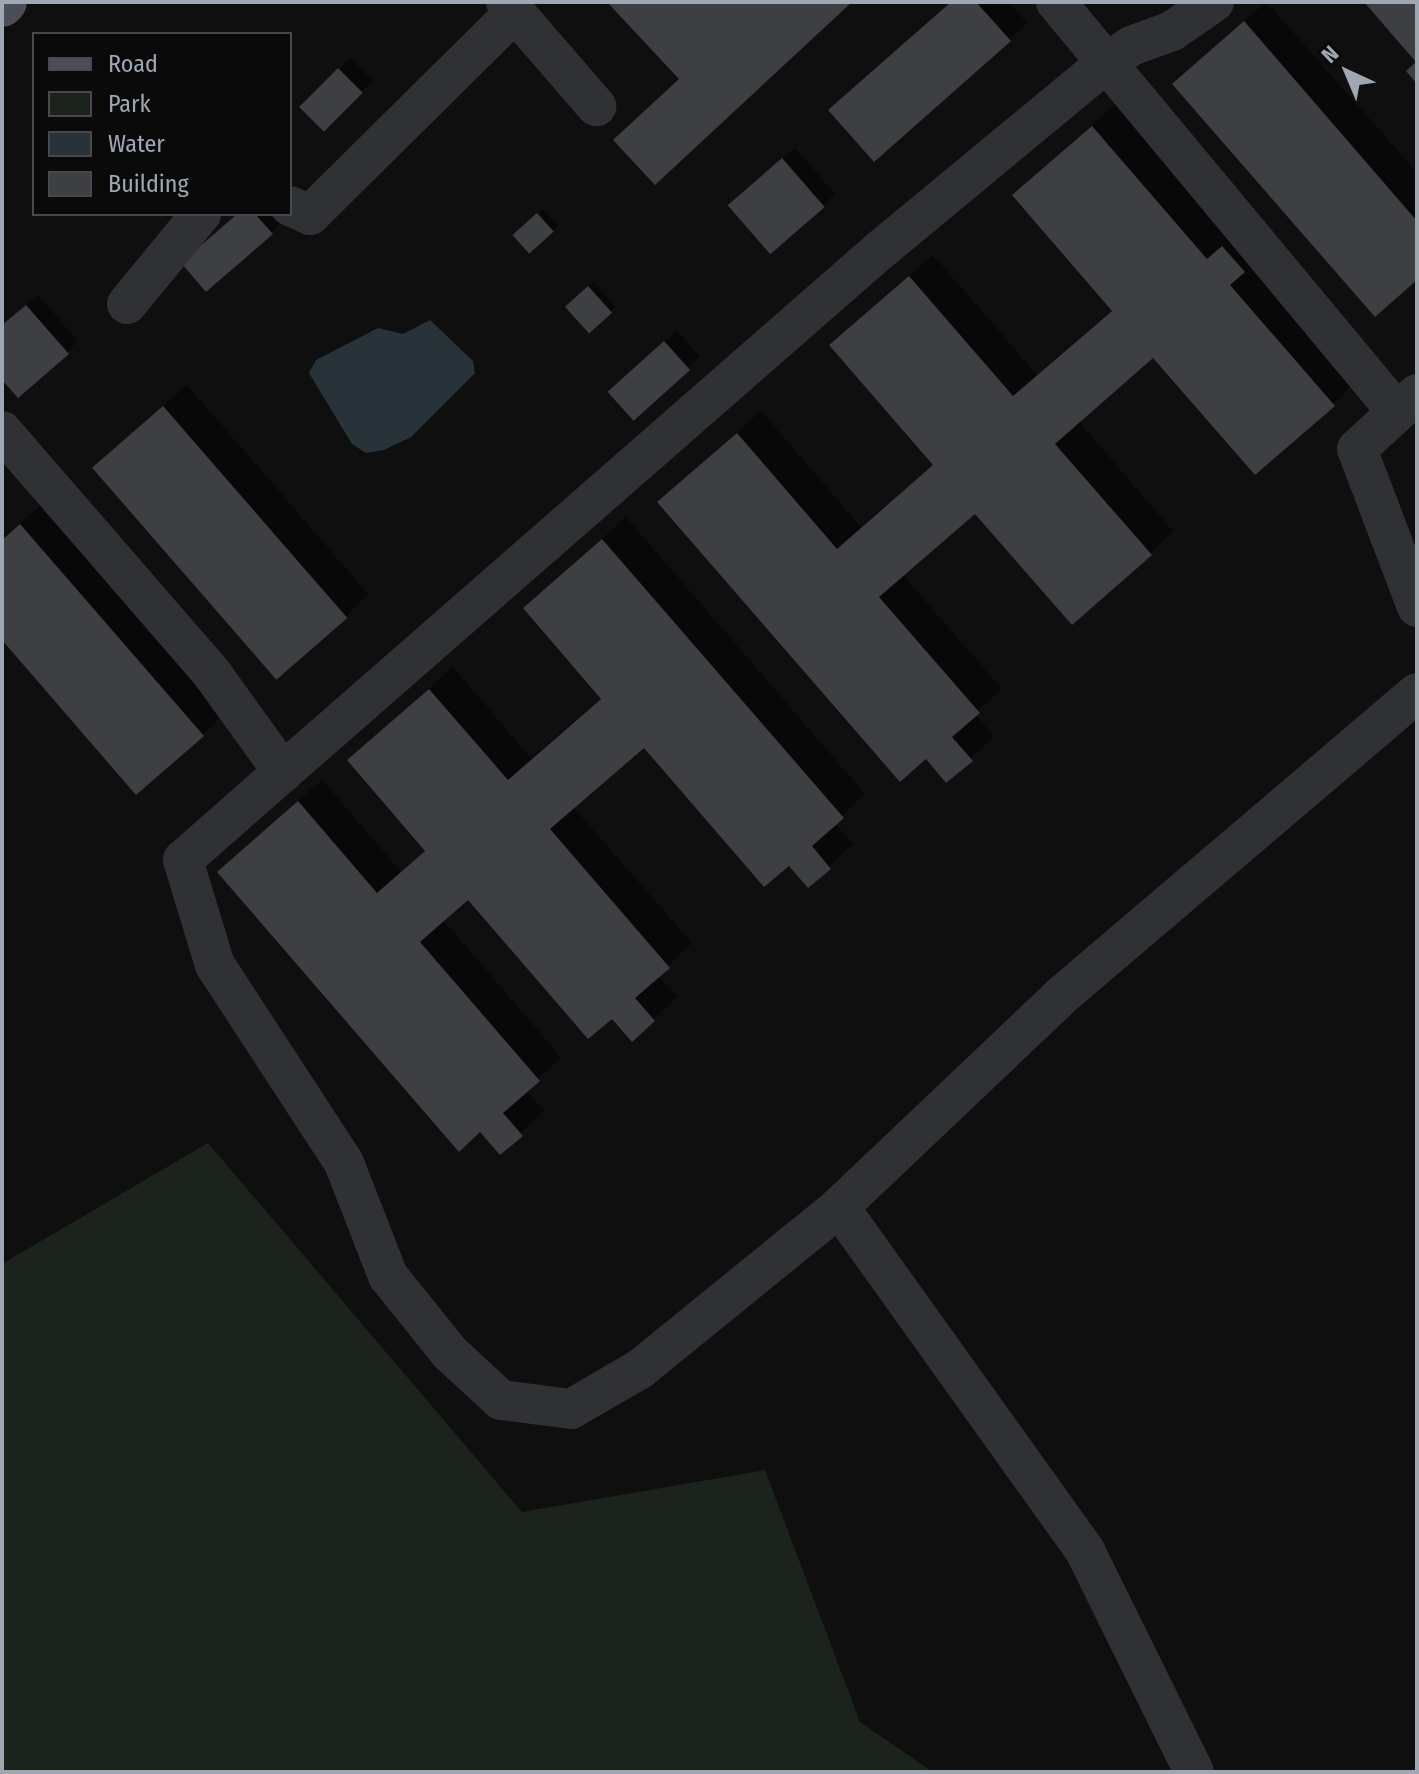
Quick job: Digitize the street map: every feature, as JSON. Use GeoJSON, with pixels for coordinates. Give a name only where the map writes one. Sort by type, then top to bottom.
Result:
{"type":"FeatureCollection","features":[{"type":"Feature","properties":{"kind":"lane"},"geometry":{"type":"LineString","coordinates":[[1056,2],[1106,63],[1407,402],[1357,449],[1417,607]]}},
{"type":"Feature","properties":{"kind":"lane"},"geometry":{"type":"LineString","coordinates":[[1214,2],[1172,31],[1131,46],[1106,63],[879,251],[183,860],[215,965],[344,1163],[388,1276],[450,1353],[501,1400],[571,1409],[640,1369],[839,1207],[1061,996],[1417,693]]}},
{"type":"Feature","properties":{"kind":"lane"},"geometry":{"type":"LineString","coordinates":[[292,207],[310,215],[510,7],[596,106]]}},
{"type":"Feature","properties":{"kind":"lane"},"geometry":{"type":"LineString","coordinates":[[127,304],[199,216]]}},
{"type":"Feature","properties":{"kind":"lane"},"geometry":{"type":"LineString","coordinates":[[2,431],[213,675],[283,772]]}},
{"type":"Feature","properties":{"kind":"lane"},"geometry":{"type":"LineString","coordinates":[[839,1207],[1085,1551],[1194,1772]]}},
{"type":"Feature","properties":{"kind":"green space"},"geometry":{"type":"Polygon","coordinates":[[[208,1143],[522,1512],[765,1470],[860,1722],[933,1772],[2,1772],[2,1264],[208,1143]]]}},
{"type":"Feature","properties":{"kind":"water"},"geometry":{"type":"Polygon","coordinates":[[[430,320],[473,361],[475,373],[411,437],[384,450],[366,453],[352,444],[309,373],[316,360],[378,328],[403,334],[430,320]]]}},
{"type":"Feature","properties":{"kind":"building"},"geometry":{"type":"Polygon","coordinates":[[[607,2],[852,2],[655,185],[613,140],[679,79],[607,2]]]}},
{"type":"Feature","properties":{"kind":"building"},"geometry":{"type":"Polygon","coordinates":[[[951,2],[976,2],[1011,41],[874,162],[828,110],[951,2]]]}},
{"type":"Feature","properties":{"kind":"building"},"geometry":{"type":"Polygon","coordinates":[[[1364,2],[1417,2],[1417,84],[1406,71],[1416,62],[1364,2]]]}},
{"type":"Feature","properties":{"kind":"building"},"geometry":{"type":"Polygon","coordinates":[[[1244,21],[1417,221],[1417,280],[1375,317],[1172,84],[1244,21]]]}},
{"type":"Feature","properties":{"kind":"building"},"geometry":{"type":"Polygon","coordinates":[[[338,68],[363,93],[324,132],[299,107],[338,68]]]}},
{"type":"Feature","properties":{"kind":"building"},"geometry":{"type":"Polygon","coordinates":[[[1092,126],[1207,259],[1222,246],[1245,272],[1230,285],[1335,406],[1255,475],[1153,358],[1055,444],[1152,555],[1072,625],[975,514],[879,597],[980,713],[952,737],[973,761],[946,783],[926,759],[900,782],[657,502],[737,433],[837,549],[933,465],[829,345],[909,276],[1013,396],[1112,311],[1012,195],[1092,126]]]}},
{"type":"Feature","properties":{"kind":"building"},"geometry":{"type":"Polygon","coordinates":[[[782,158],[825,207],[770,254],[728,205],[782,158]]]}},
{"type":"Feature","properties":{"kind":"building"},"geometry":{"type":"Polygon","coordinates":[[[537,213],[554,232],[529,254],[512,235],[537,213]]]}},
{"type":"Feature","properties":{"kind":"building"},"geometry":{"type":"Polygon","coordinates":[[[235,216],[257,216],[273,234],[206,292],[181,263],[235,216]]]}},
{"type":"Feature","properties":{"kind":"building"},"geometry":{"type":"Polygon","coordinates":[[[588,286],[612,313],[589,333],[565,307],[588,286]]]}},
{"type":"Feature","properties":{"kind":"building"},"geometry":{"type":"Polygon","coordinates":[[[26,305],[69,354],[18,398],[2,380],[2,325],[26,305]]]}},
{"type":"Feature","properties":{"kind":"building"},"geometry":{"type":"Polygon","coordinates":[[[664,341],[690,370],[634,421],[608,392],[664,341]]]}},
{"type":"Feature","properties":{"kind":"building"},"geometry":{"type":"Polygon","coordinates":[[[163,406],[347,618],[276,680],[92,468],[163,406]]]}},
{"type":"Feature","properties":{"kind":"building"},"geometry":{"type":"Polygon","coordinates":[[[20,524],[204,736],[136,795],[2,640],[2,540],[20,524]]]}},
{"type":"Feature","properties":{"kind":"building"},"geometry":{"type":"Polygon","coordinates":[[[602,539],[844,818],[812,846],[831,869],[808,888],[789,866],[764,887],[644,748],[550,829],[670,968],[635,998],[655,1021],[632,1042],[612,1019],[588,1039],[468,900],[420,942],[540,1081],[503,1113],[523,1136],[500,1155],[480,1132],[459,1152],[217,872],[298,801],[377,893],[425,851],[347,760],[429,689],[508,780],[601,699],[523,608],[602,539]]]}}]}
